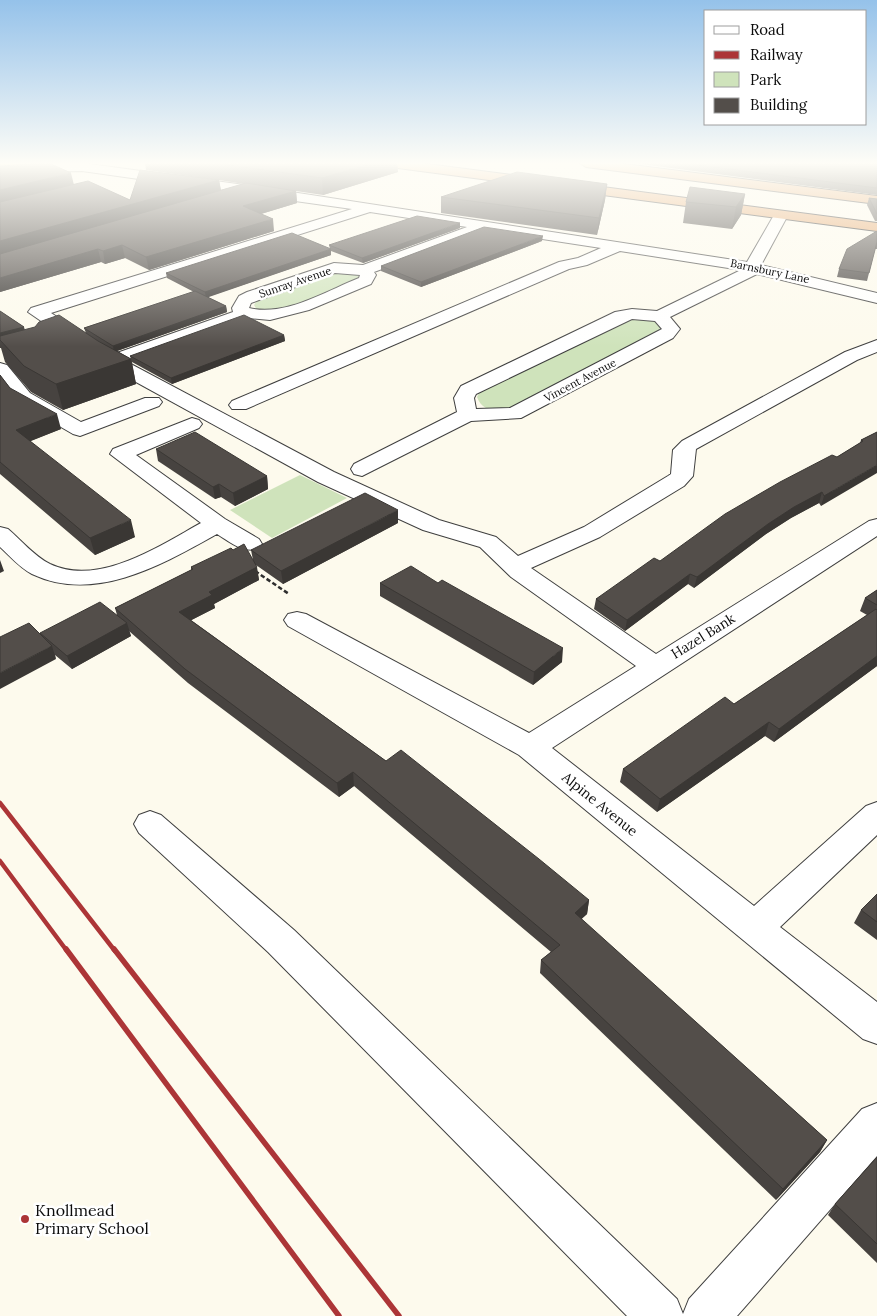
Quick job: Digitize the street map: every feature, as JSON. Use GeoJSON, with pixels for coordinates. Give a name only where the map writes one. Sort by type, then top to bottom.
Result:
{"type":"FeatureCollection","features":[{"type":"Feature","properties":{"kind":"highway"},"geometry":{"type":"LineString","coordinates":[[856,224],[877,227]]}},
{"type":"Feature","properties":{"kind":"street"},"geometry":{"type":"LineString","coordinates":[[319,224],[37,312],[112,361],[326,477],[431,525],[488,542],[495,546],[514,567],[655,666]]}},
{"type":"Feature","properties":{"kind":"street","name":"Barnsbury Lane"},"geometry":{"type":"LineString","coordinates":[[477,224],[754,268],[814,281],[877,298]]}},
{"type":"Feature","properties":{"kind":"street"},"geometry":{"type":"LineString","coordinates":[[468,415],[464,398],[468,390],[621,316],[632,314],[660,316],[750,272],[754,268],[775,224]]}},
{"type":"Feature","properties":{"kind":"street","name":"Sunray Avenue"},"geometry":{"type":"LineString","coordinates":[[364,270],[368,275],[366,281],[277,315],[261,316],[240,311],[241,304],[253,296],[334,268],[364,270],[470,232],[481,225]]}},
{"type":"Feature","properties":{"kind":"street"},"geometry":{"type":"LineString","coordinates":[[239,405],[566,265],[582,262],[616,247]]}},
{"type":"Feature","properties":{"kind":"street","name":"Sunray Avenue"},"geometry":{"type":"LineString","coordinates":[[112,361],[246,313]]}},
{"type":"Feature","properties":{"kind":"street","name":"Vincent Avenue"},"geometry":{"type":"LineString","coordinates":[[362,469],[468,415],[503,416],[522,410],[667,334],[671,330],[660,316]]}},
{"type":"Feature","properties":{"kind":"street"},"geometry":{"type":"LineString","coordinates":[[514,567],[592,532],[676,481],[682,476],[684,450],[689,445],[851,356],[877,345]]}},
{"type":"Feature","properties":{"kind":"street"},"geometry":{"type":"LineString","coordinates":[[3,360],[15,400],[80,430],[152,402]]}},
{"type":"Feature","properties":{"kind":"street"},"geometry":{"type":"LineString","coordinates":[[192,424],[121,454],[217,524],[250,544]]}},
{"type":"Feature","properties":{"kind":"street"},"geometry":{"type":"LineString","coordinates":[[0,534],[39,568],[56,576],[79,580],[110,575],[128,569],[217,524]]}},
{"type":"Feature","properties":{"kind":"street","name":"Hazel Bank"},"geometry":{"type":"LineString","coordinates":[[530,747],[877,526]]}},
{"type":"Feature","properties":{"kind":"street","name":"Alpine Avenue"},"geometry":{"type":"LineString","coordinates":[[297,620],[530,747],[877,1026]]}},
{"type":"Feature","properties":{"kind":"street"},"geometry":{"type":"LineString","coordinates":[[755,928],[877,815]]}},
{"type":"Feature","properties":{"kind":"street"},"geometry":{"type":"LineString","coordinates":[[150,824],[281,941],[660,1316]]}},
{"type":"Feature","properties":{"kind":"street"},"geometry":{"type":"LineString","coordinates":[[706,1316],[877,1124]]}},
{"type":"Feature","properties":{"kind":"path"},"geometry":{"type":"LineString","coordinates":[[254,570],[301,602],[297,620]]}},
{"type":"Feature","properties":{"kind":"green space"},"geometry":{"type":"Polygon","coordinates":[[[337,272],[358,272],[361,276],[357,281],[279,311],[257,310],[254,305],[258,299],[337,272]]]}},
{"type":"Feature","properties":{"kind":"green space"},"geometry":{"type":"Polygon","coordinates":[[[643,318],[656,321],[661,327],[657,333],[519,407],[501,410],[489,409],[480,403],[477,397],[480,391],[629,319],[643,318]]]}},
{"type":"Feature","properties":{"kind":"green space"},"geometry":{"type":"Polygon","coordinates":[[[300,475],[347,498],[272,538],[230,510],[300,475]]]}},
{"type":"Feature","properties":{"kind":"building"},"geometry":{"type":"Polygon","coordinates":[[[0,224],[60,224],[0,241],[0,224]]]}},
{"type":"Feature","properties":{"kind":"building"},"geometry":{"type":"Polygon","coordinates":[[[103,224],[255,224],[146,257],[122,245],[103,251],[98,249],[0,278],[0,254],[103,224]]]}},
{"type":"Feature","properties":{"kind":"building"},"geometry":{"type":"Polygon","coordinates":[[[391,224],[456,224],[362,258],[329,245],[391,224]]]}},
{"type":"Feature","properties":{"kind":"building"},"geometry":{"type":"Polygon","coordinates":[[[484,227],[543,236],[421,282],[381,266],[484,227]]]}},
{"type":"Feature","properties":{"kind":"building"},"geometry":{"type":"Polygon","coordinates":[[[877,231],[877,242],[869,273],[839,269],[847,249],[877,231]]]}},
{"type":"Feature","properties":{"kind":"building"},"geometry":{"type":"Polygon","coordinates":[[[292,233],[331,249],[205,292],[166,273],[292,233]]]}},
{"type":"Feature","properties":{"kind":"building"},"geometry":{"type":"Polygon","coordinates":[[[195,291],[226,306],[113,346],[84,328],[195,291]]]}},
{"type":"Feature","properties":{"kind":"building"},"geometry":{"type":"Polygon","coordinates":[[[0,311],[24,327],[0,333],[0,311]]]}},
{"type":"Feature","properties":{"kind":"building"},"geometry":{"type":"Polygon","coordinates":[[[59,315],[98,341],[131,359],[56,384],[24,366],[0,340],[0,336],[35,327],[39,322],[59,315]]]}},
{"type":"Feature","properties":{"kind":"building"},"geometry":{"type":"Polygon","coordinates":[[[244,315],[284,335],[171,378],[130,356],[244,315]]]}},
{"type":"Feature","properties":{"kind":"building"},"geometry":{"type":"Polygon","coordinates":[[[0,375],[10,388],[57,414],[16,430],[131,520],[90,538],[0,462],[0,375]]]}},
{"type":"Feature","properties":{"kind":"building"},"geometry":{"type":"Polygon","coordinates":[[[195,432],[267,476],[233,493],[219,484],[213,487],[156,449],[195,432]]]}},
{"type":"Feature","properties":{"kind":"building"},"geometry":{"type":"Polygon","coordinates":[[[877,432],[877,465],[824,496],[822,492],[794,507],[697,577],[690,574],[627,620],[596,599],[654,558],[660,561],[725,514],[832,455],[837,457],[863,441],[861,440],[877,432]]]}},
{"type":"Feature","properties":{"kind":"building"},"geometry":{"type":"Polygon","coordinates":[[[365,493],[398,510],[281,571],[251,550],[365,493]]]}},
{"type":"Feature","properties":{"kind":"building"},"geometry":{"type":"Polygon","coordinates":[[[244,544],[257,567],[209,592],[212,595],[179,612],[386,761],[401,750],[589,900],[575,913],[827,1140],[783,1189],[541,960],[560,945],[353,772],[337,783],[185,669],[115,608],[193,569],[191,567],[231,548],[233,550],[244,544]]]}},
{"type":"Feature","properties":{"kind":"building"},"geometry":{"type":"Polygon","coordinates":[[[411,566],[438,583],[442,580],[563,648],[534,672],[380,583],[411,566]]]}},
{"type":"Feature","properties":{"kind":"building"},"geometry":{"type":"Polygon","coordinates":[[[877,590],[877,605],[865,598],[877,590]]]}},
{"type":"Feature","properties":{"kind":"building"},"geometry":{"type":"Polygon","coordinates":[[[100,602],[127,623],[67,656],[40,633],[100,602]]]}},
{"type":"Feature","properties":{"kind":"building"},"geometry":{"type":"Polygon","coordinates":[[[876,609],[877,656],[779,729],[769,722],[660,799],[623,769],[725,697],[734,704],[876,609]]]}},
{"type":"Feature","properties":{"kind":"building"},"geometry":{"type":"Polygon","coordinates":[[[29,623],[52,646],[0,673],[0,637],[29,623]]]}},
{"type":"Feature","properties":{"kind":"building"},"geometry":{"type":"Polygon","coordinates":[[[877,894],[877,922],[861,910],[877,894]]]}},
{"type":"Feature","properties":{"kind":"building"},"geometry":{"type":"Polygon","coordinates":[[[877,1157],[877,1244],[835,1204],[877,1157]]]}},
{"type":"Feature","properties":{"kind":"railway"},"geometry":{"type":"LineString","coordinates":[[0,803],[115,951]]}},
{"type":"Feature","properties":{"kind":"railway"},"geometry":{"type":"LineString","coordinates":[[0,861],[67,951]]}},
{"type":"Feature","properties":{"kind":"railway"},"geometry":{"type":"LineString","coordinates":[[66,949],[339,1316]]}},
{"type":"Feature","properties":{"kind":"railway"},"geometry":{"type":"LineString","coordinates":[[114,949],[399,1316]]}},
{"type":"Feature","properties":{"kind":"place","name":"Knollmead Primary School"},"geometry":{"type":"Point","coordinates":[25,1219]}}]}
